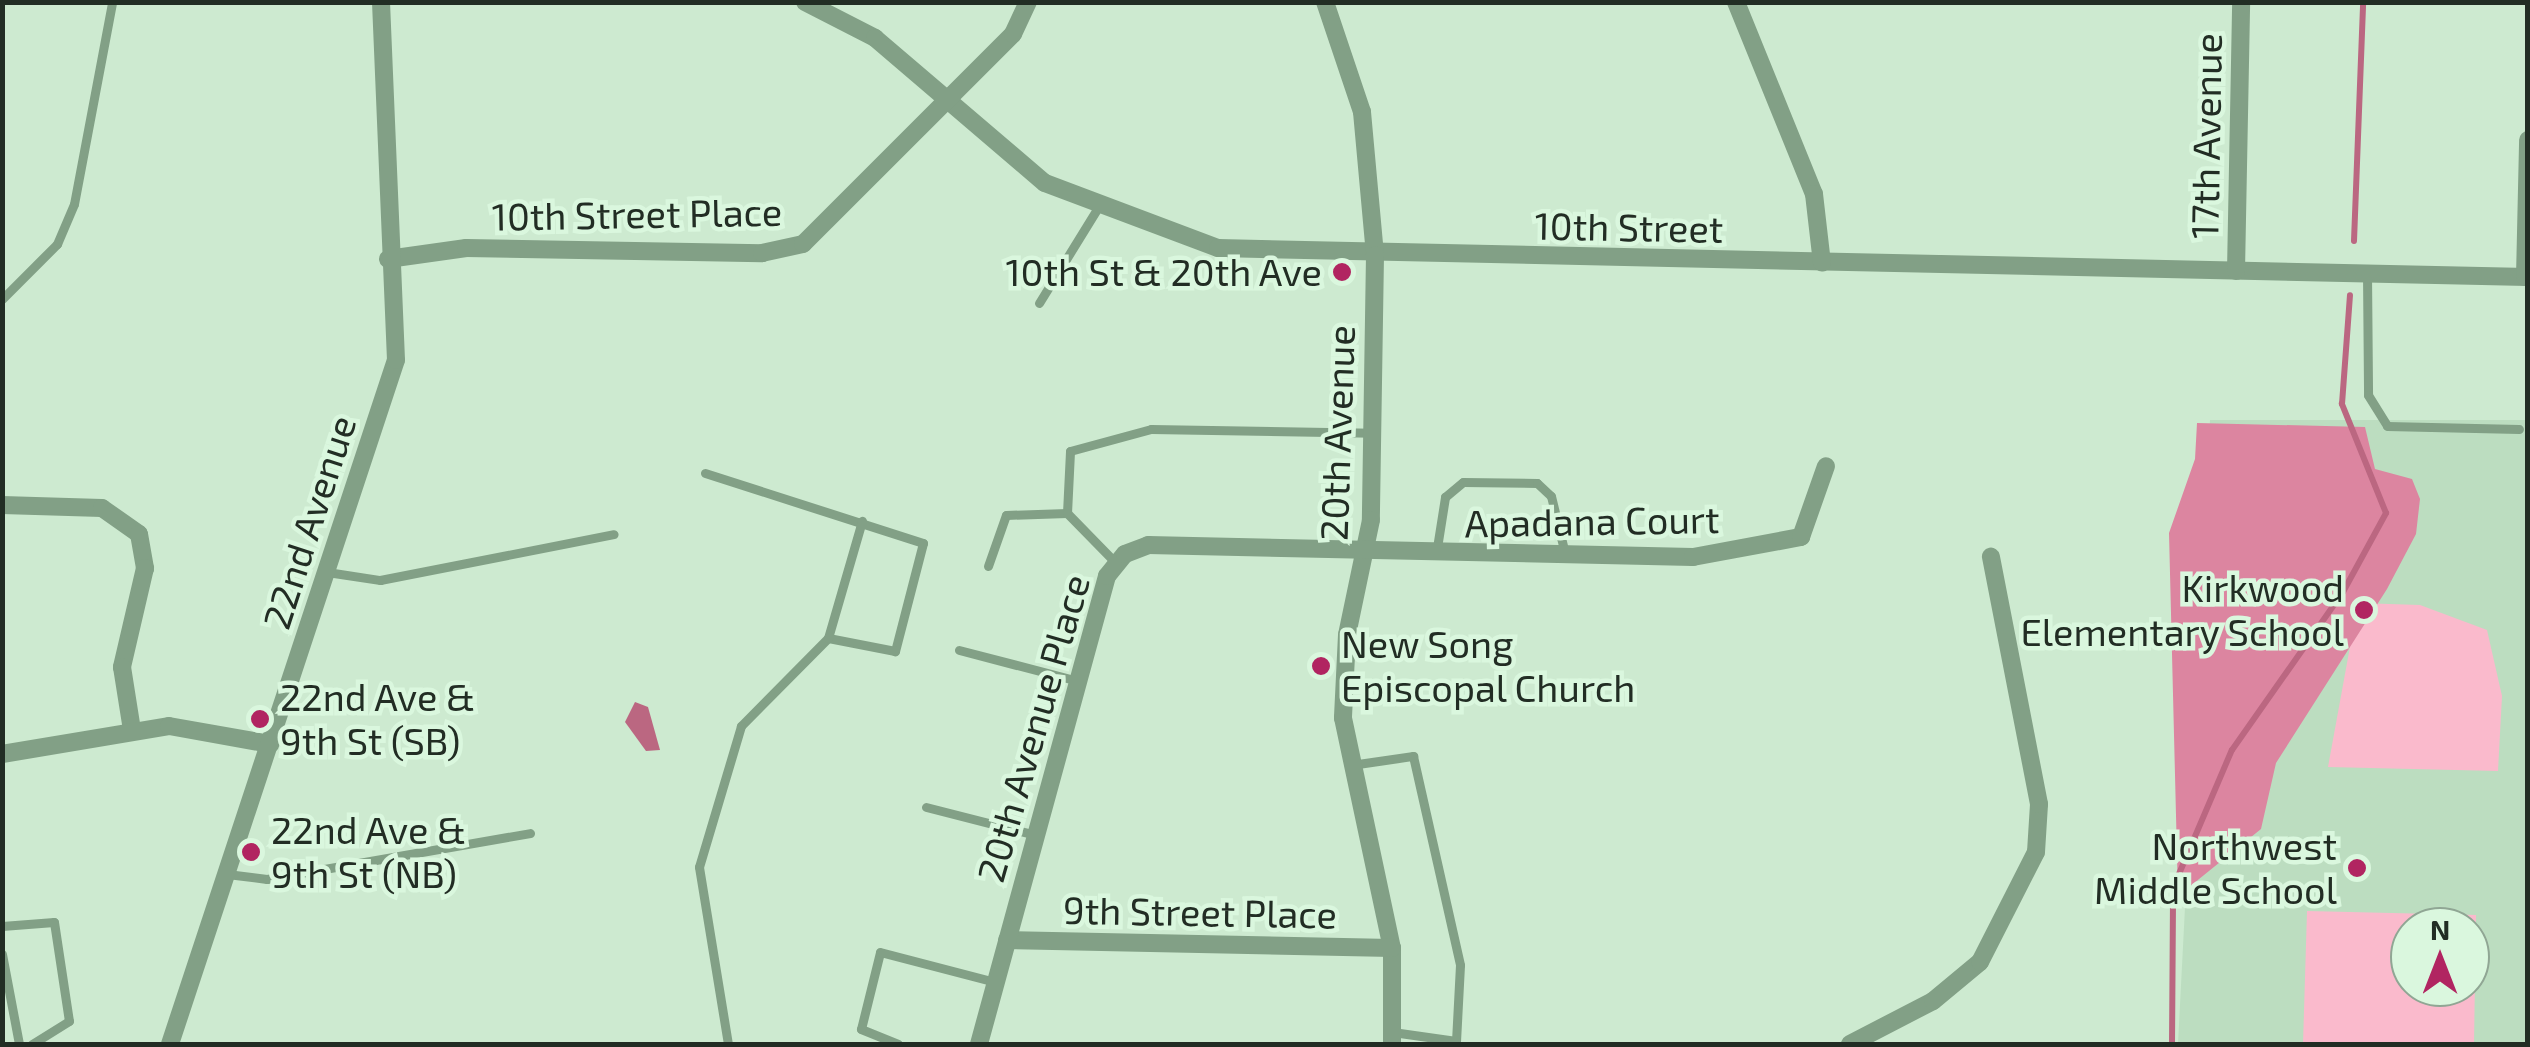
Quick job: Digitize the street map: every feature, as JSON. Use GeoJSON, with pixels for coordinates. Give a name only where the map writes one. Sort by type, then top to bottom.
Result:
{"type":"FeatureCollection","features":[{"type":"Feature","properties":{"kind":"street","name":"22nd Avenue"},"geometry":{"type":"LineString","coordinates":[[170,1044],[396,360],[388,259],[381,2]]}},
{"type":"Feature","properties":{"kind":"street","name":"10th Street"},"geometry":{"type":"LineString","coordinates":[[805,2],[875,38],[1031,173],[1097,209],[1218,248],[1375,255],[2526,277]]}},
{"type":"Feature","properties":{"kind":"street","name":"10th Street Place"},"geometry":{"type":"LineString","coordinates":[[388,259],[466,248],[780,252],[821,232],[1013,34],[1028,2]]}},
{"type":"Feature","properties":{"kind":"street","name":"20th Avenue"},"geometry":{"type":"LineString","coordinates":[[1325,2],[1362,112],[1375,255],[1374,433],[1367,551],[1343,676],[1348,765],[1392,948],[1392,1038]]}},
{"type":"Feature","properties":{"kind":"street"},"geometry":{"type":"LineString","coordinates":[[1736,2],[1814,194],[1822,264]]}},
{"type":"Feature","properties":{"kind":"street","name":"17th Avenue"},"geometry":{"type":"LineString","coordinates":[[2236,271],[2241,2]]}},
{"type":"Feature","properties":{"kind":"street"},"geometry":{"type":"LineString","coordinates":[[2526,277],[2528,140]]}},
{"type":"Feature","properties":{"kind":"street","name":"Apadana Court"},"geometry":{"type":"LineString","coordinates":[[1367,551],[1566,561],[1693,558],[1801,537],[1826,466]]}},
{"type":"Feature","properties":{"kind":"street"},"geometry":{"type":"LineString","coordinates":[[2,505],[102,508],[139,534],[145,568],[122,667],[132,730]]}},
{"type":"Feature","properties":{"kind":"street","name":"20th Avenue Place"},"geometry":{"type":"LineString","coordinates":[[978,1044],[1078,681],[1115,562],[1148,545],[1367,551]]}},
{"type":"Feature","properties":{"kind":"street"},"geometry":{"type":"LineString","coordinates":[[1850,1044],[1933,1001],[1980,962],[2036,852],[2039,804],[1991,557]]}},
{"type":"Feature","properties":{"kind":"street"},"geometry":{"type":"LineString","coordinates":[[2,754],[132,730],[205,728],[270,744]]}},
{"type":"Feature","properties":{"kind":"street","name":"9th Street Place"},"geometry":{"type":"LineString","coordinates":[[1006,940],[1392,948]]}},
{"type":"Feature","properties":{"kind":"lane"},"geometry":{"type":"LineString","coordinates":[[2,299],[57,244],[74,204],[112,2]]}},
{"type":"Feature","properties":{"kind":"lane"},"geometry":{"type":"LineString","coordinates":[[1039,303],[1097,209]]}},
{"type":"Feature","properties":{"kind":"lane"},"geometry":{"type":"LineString","coordinates":[[2367,274],[2368,395],[2387,426],[2519,430]]}},
{"type":"Feature","properties":{"kind":"lane"},"geometry":{"type":"LineString","coordinates":[[1067,514],[1070,452],[1152,429],[1374,433]]}},
{"type":"Feature","properties":{"kind":"lane"},"geometry":{"type":"LineString","coordinates":[[705,472],[922,542],[894,651],[828,638]]}},
{"type":"Feature","properties":{"kind":"lane"},"geometry":{"type":"LineString","coordinates":[[1436,557],[1445,497],[1463,482],[1536,483],[1552,496],[1566,561]]}},
{"type":"Feature","properties":{"kind":"lane"},"geometry":{"type":"LineString","coordinates":[[988,566],[1006,515],[1067,514],[1115,562]]}},
{"type":"Feature","properties":{"kind":"lane"},"geometry":{"type":"LineString","coordinates":[[728,1044],[702,854],[745,718],[828,638],[862,522]]}},
{"type":"Feature","properties":{"kind":"lane"},"geometry":{"type":"LineString","coordinates":[[327,572],[380,580],[614,534]]}},
{"type":"Feature","properties":{"kind":"lane"},"geometry":{"type":"LineString","coordinates":[[959,650],[1078,681]]}},
{"type":"Feature","properties":{"kind":"lane"},"geometry":{"type":"LineString","coordinates":[[1348,765],[1413,756],[1452,916],[1456,1040],[1392,1038]]}},
{"type":"Feature","properties":{"kind":"lane"},"geometry":{"type":"LineString","coordinates":[[926,807],[1036,835]]}},
{"type":"Feature","properties":{"kind":"lane"},"geometry":{"type":"LineString","coordinates":[[227,874],[267,879],[530,833]]}},
{"type":"Feature","properties":{"kind":"lane"},"geometry":{"type":"LineString","coordinates":[[2,926],[54,922],[68,1021],[32,1044]]}},
{"type":"Feature","properties":{"kind":"lane"},"geometry":{"type":"LineString","coordinates":[[898,1044],[861,1030],[880,952],[995,982]]}},
{"type":"Feature","properties":{"kind":"lane"},"geometry":{"type":"LineString","coordinates":[[2,954],[19,1044]]}},
{"type":"Feature","properties":{"kind":"shaded area","name":"Kirkwood Elementary School"},"geometry":{"type":"Polygon","coordinates":[[[2210,420],[2527,420],[2527,1044],[2178,1044],[2210,420]]]}},
{"type":"Feature","properties":{"kind":"shaded area"},"geometry":{"type":"Polygon","coordinates":[[[2197,423],[2365,427],[2375,469],[2412,479],[2420,499],[2416,534],[2387,589],[2276,763],[2261,829],[2178,896],[2169,533],[2195,459],[2197,423]]]}},
{"type":"Feature","properties":{"kind":"shaded area"},"geometry":{"type":"Polygon","coordinates":[[[2358,603],[2420,605],[2487,630],[2502,696],[2498,771],[2328,767],[2358,603]]]}},
{"type":"Feature","properties":{"kind":"shaded area"},"geometry":{"type":"Polygon","coordinates":[[[635,702],[648,707],[660,750],[646,751],[625,722],[635,702]]]}},
{"type":"Feature","properties":{"kind":"shaded area"},"geometry":{"type":"Polygon","coordinates":[[[2307,911],[2390,913],[2390,1007],[2475,1007],[2474,1044],[2303,1044],[2307,911]]]}},
{"type":"Feature","properties":{"kind":"waterway"},"geometry":{"type":"LineString","coordinates":[[2354,241],[2363,2]]}},
{"type":"Feature","properties":{"kind":"waterway"},"geometry":{"type":"LineString","coordinates":[[2172,1044],[2173,888],[2232,750],[2343,592],[2386,513],[2342,404],[2350,295]]}},
{"type":"Feature","properties":{"kind":"place","name":"10th St & 20th Ave"},"geometry":{"type":"Point","coordinates":[1342,272]}},
{"type":"Feature","properties":{"kind":"place","name":"Kirkwood Elementary School"},"geometry":{"type":"Point","coordinates":[2364,610]}},
{"type":"Feature","properties":{"kind":"place","name":"New Song Episcopal Church"},"geometry":{"type":"Point","coordinates":[1321,666]}},
{"type":"Feature","properties":{"kind":"place","name":"22nd Ave & 9th St (SB)"},"geometry":{"type":"Point","coordinates":[260,719]}},
{"type":"Feature","properties":{"kind":"place","name":"22nd Ave & 9th St (NB)"},"geometry":{"type":"Point","coordinates":[251,852]}},
{"type":"Feature","properties":{"kind":"place","name":"Northwest Middle School"},"geometry":{"type":"Point","coordinates":[2357,868]}}]}
